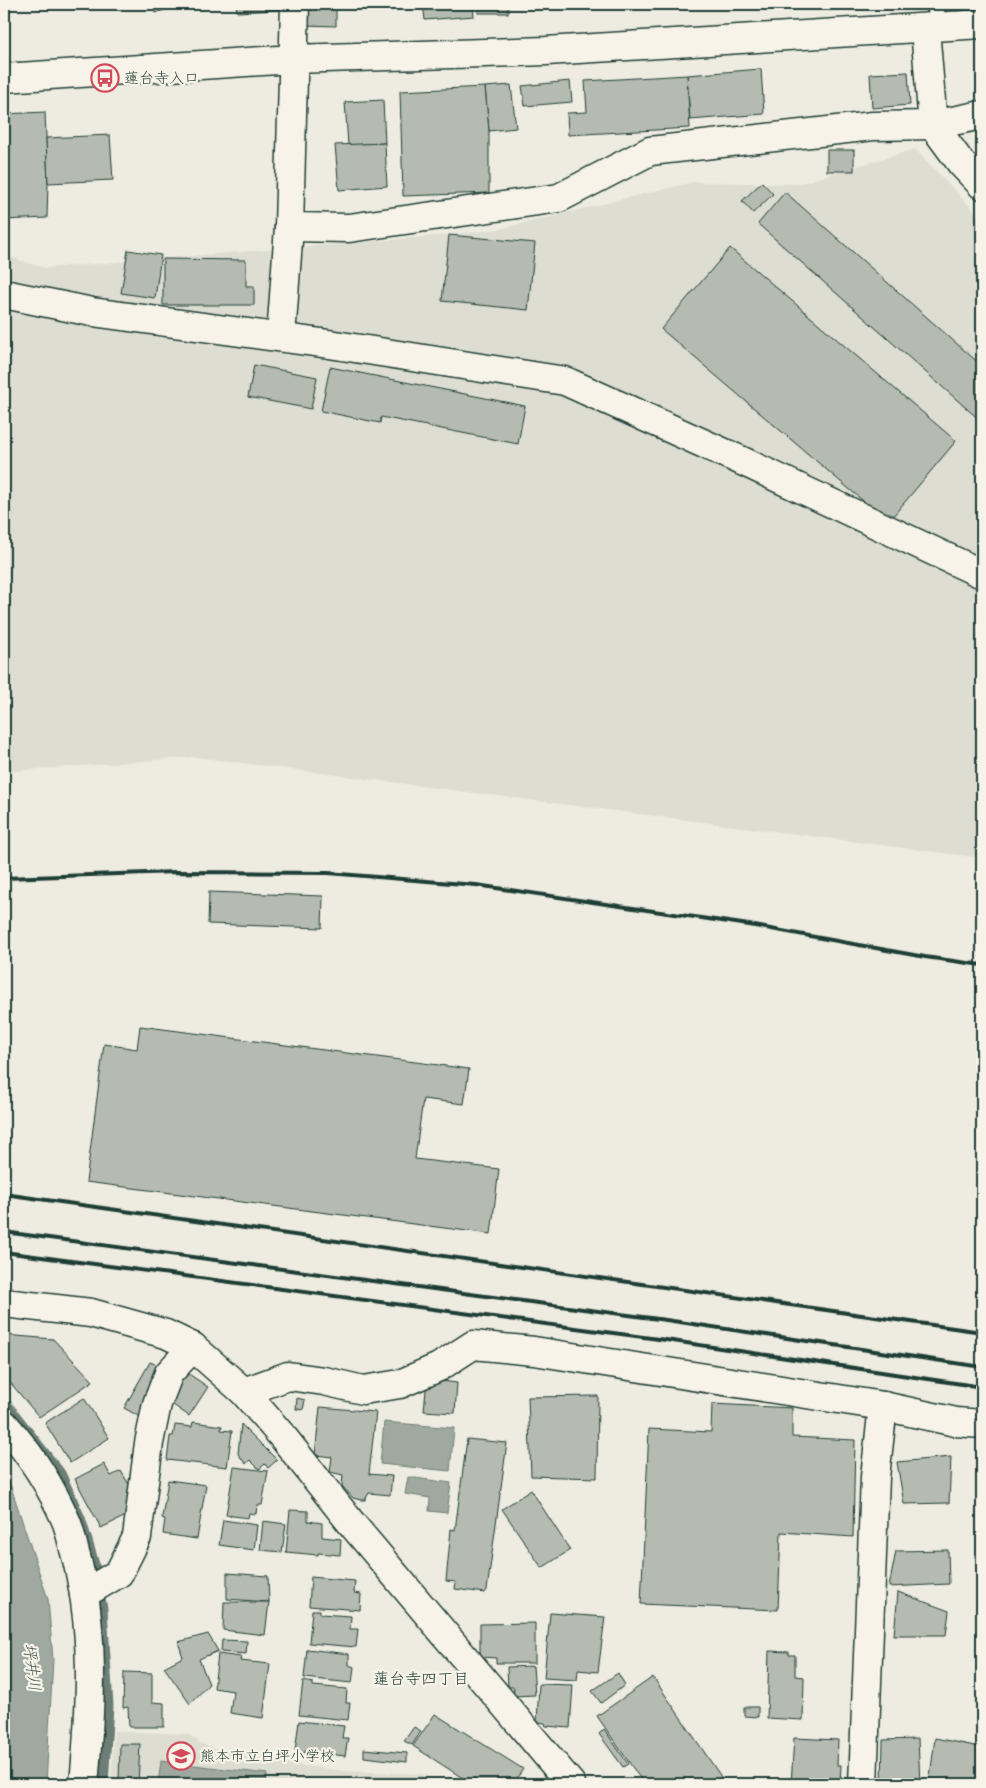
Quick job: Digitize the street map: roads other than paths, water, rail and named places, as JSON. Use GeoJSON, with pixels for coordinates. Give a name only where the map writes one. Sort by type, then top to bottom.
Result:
{"type":"FeatureCollection","features":[{"type":"Feature","properties":{"kind":"street"},"geometry":{"type":"LineString","coordinates":[[281,337],[289,227],[295,4]]}},
{"type":"Feature","properties":{"kind":"street"},"geometry":{"type":"LineString","coordinates":[[932,20],[934,124],[961,163],[982,185]]}},
{"type":"Feature","properties":{"kind":"street"},"geometry":{"type":"LineString","coordinates":[[4,78],[293,59],[546,51],[932,20],[982,24]]}},
{"type":"Feature","properties":{"kind":"street"},"geometry":{"type":"LineString","coordinates":[[289,227],[349,228],[559,198],[650,151],[873,126],[934,124],[982,115]]}},
{"type":"Feature","properties":{"kind":"street"},"geometry":{"type":"LineString","coordinates":[[4,294],[92,312],[281,337],[565,380],[982,574]]}},
{"type":"Feature","properties":{"kind":"street"},"geometry":{"type":"LineString","coordinates":[[4,1303],[91,1313],[166,1334],[193,1347],[244,1392],[283,1437],[352,1524],[571,1784]]}},
{"type":"Feature","properties":{"kind":"street"},"geometry":{"type":"LineString","coordinates":[[244,1392],[288,1376],[324,1381],[363,1390],[400,1384],[439,1367],[473,1345],[534,1352],[883,1406],[956,1422],[982,1424]]}},
{"type":"Feature","properties":{"kind":"street"},"geometry":{"type":"LineString","coordinates":[[84,1594],[119,1573],[137,1537],[149,1443],[157,1404],[169,1374],[193,1347]]}},
{"type":"Feature","properties":{"kind":"street"},"geometry":{"type":"LineString","coordinates":[[863,1784],[875,1477],[883,1406]]}},
{"type":"Feature","properties":{"kind":"street"},"geometry":{"type":"LineString","coordinates":[[4,1424],[24,1447],[67,1524],[82,1575],[90,1654],[90,1714],[84,1784]]}},
{"type":"Feature","properties":{"kind":"water"},"geometry":{"type":"Polygon","coordinates":[[[384,1422],[454,1428],[450,1471],[380,1464],[384,1422]]]}},
{"type":"Feature","properties":{"kind":"water","name":"坪井川"},"geometry":{"type":"Polygon","coordinates":[[[4,1466],[48,1599],[53,1660],[46,1784],[4,1784],[4,1466]]]}},
{"type":"Feature","properties":{"kind":"water"},"geometry":{"type":"Polygon","coordinates":[[[408,1477],[451,1483],[447,1513],[429,1511],[430,1498],[405,1494],[408,1477]]]}},
{"type":"Feature","properties":{"kind":"water"},"geometry":{"type":"Polygon","coordinates":[[[161,1761],[267,1774],[266,1784],[158,1784],[161,1761]]]}},
{"type":"Feature","properties":{"kind":"waterway"},"geometry":{"type":"LineString","coordinates":[[4,1400],[61,1473],[81,1518],[95,1564],[103,1609],[109,1706],[104,1784]]}},
{"type":"Feature","properties":{"kind":"railway"},"geometry":{"type":"LineString","coordinates":[[4,878],[176,872],[328,873],[476,885],[749,925],[925,957],[982,965]]}},
{"type":"Feature","properties":{"kind":"railway"},"geometry":{"type":"LineString","coordinates":[[4,1194],[982,1332]]}},
{"type":"Feature","properties":{"kind":"railway"},"geometry":{"type":"LineString","coordinates":[[4,1232],[666,1320],[982,1367]]}},
{"type":"Feature","properties":{"kind":"railway"},"geometry":{"type":"LineString","coordinates":[[4,1252],[666,1340],[982,1387]]}},
{"type":"Feature","properties":{"kind":"place","name":"蓮台寺入口"},"geometry":{"type":"Point","coordinates":[105,78]}},
{"type":"Feature","properties":{"kind":"place","name":"熊本市立白坪小学校"},"geometry":{"type":"Point","coordinates":[181,1756]}},
{"type":"Feature","properties":{"kind":"district","name":"蓮台寺四丁目"},"geometry":{"type":"Point","coordinates":[421,1678]}}]}
